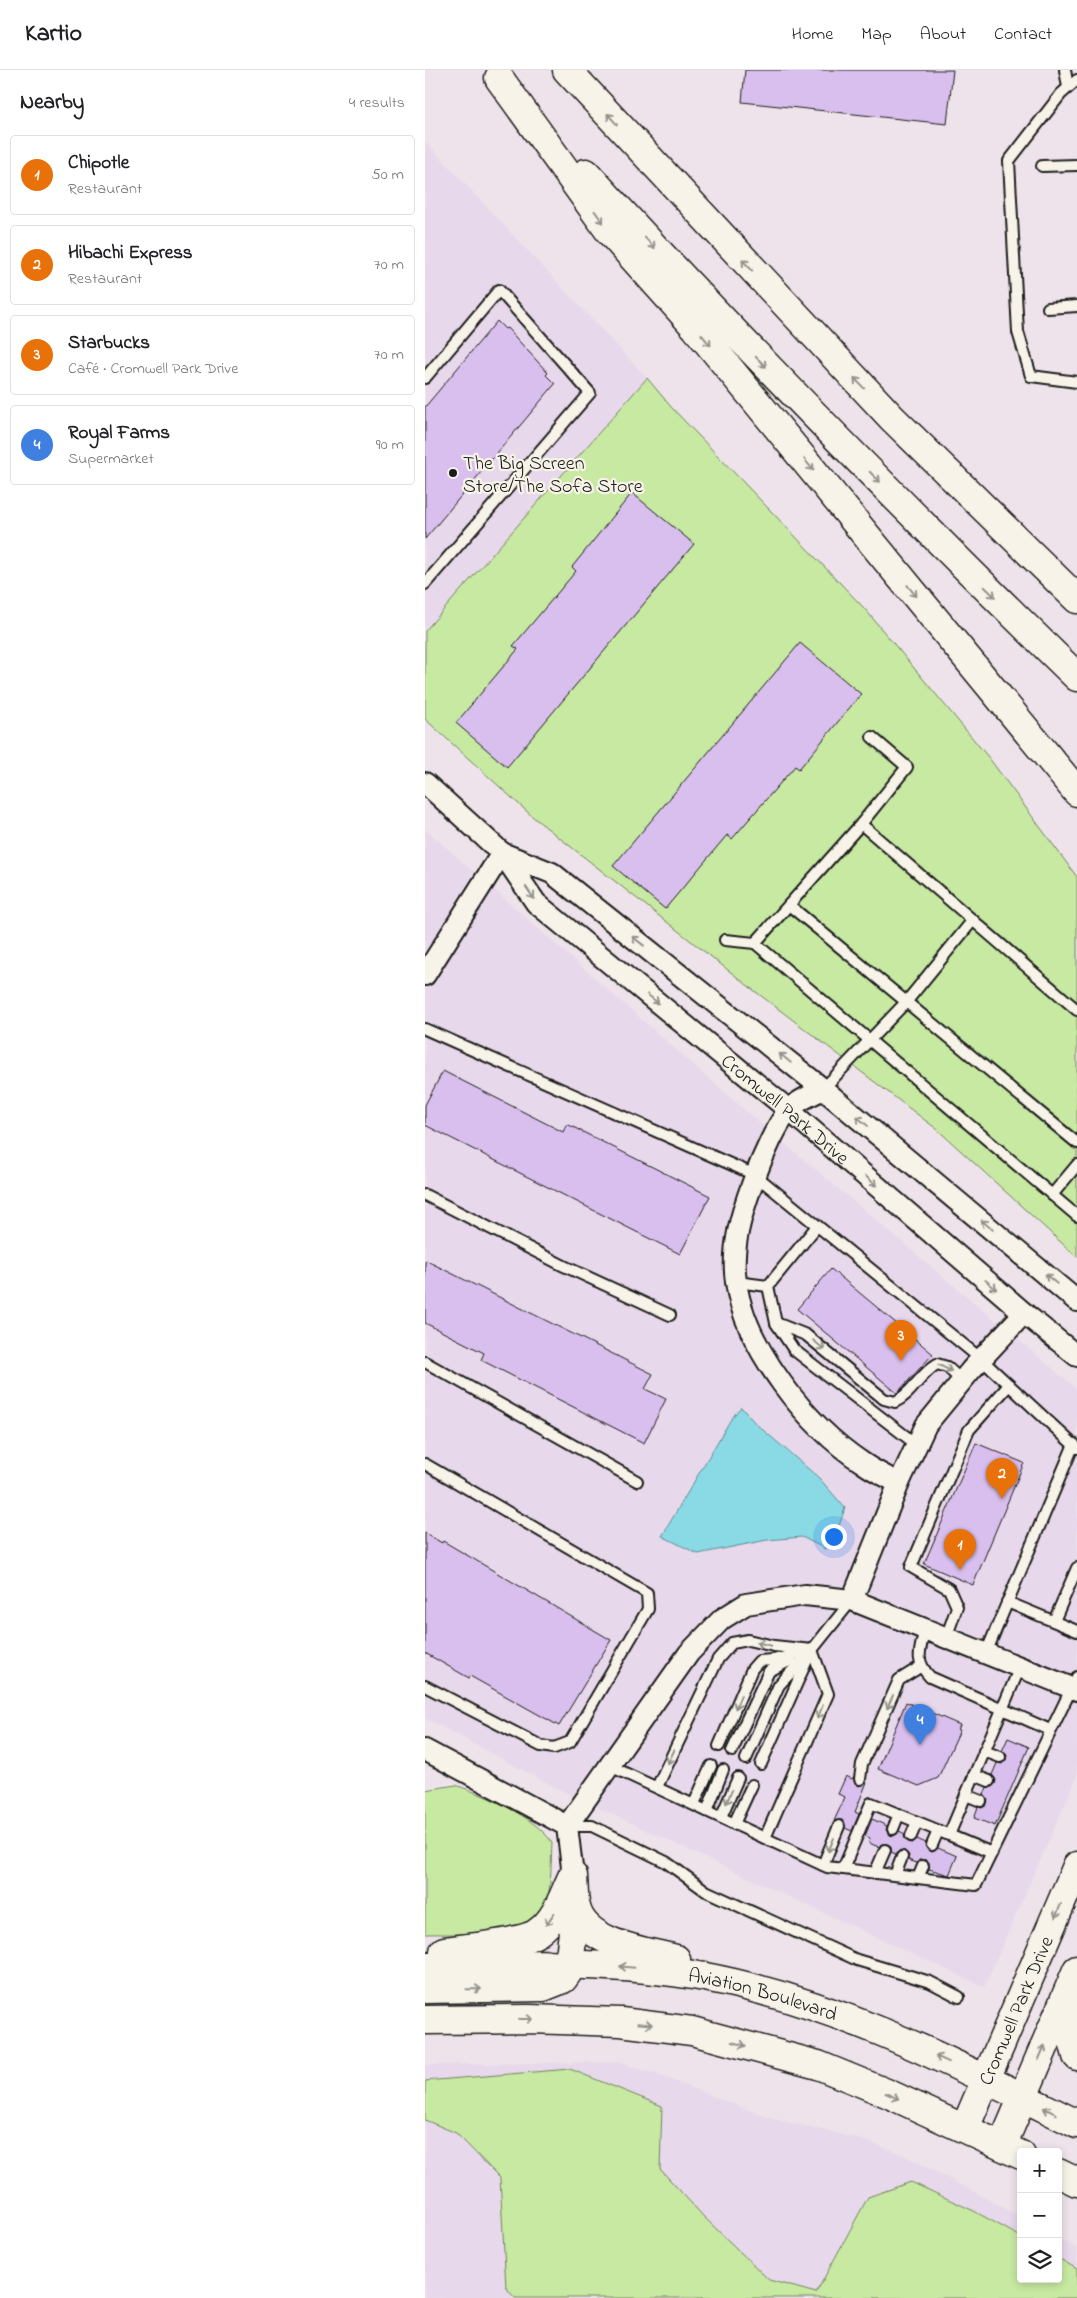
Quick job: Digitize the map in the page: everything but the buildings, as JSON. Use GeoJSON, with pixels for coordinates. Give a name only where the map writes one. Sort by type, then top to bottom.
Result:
{"type":"FeatureCollection","features":[{"type":"Feature","properties":{"kind":"main road"},"geometry":{"type":"LineString","coordinates":[[567,70],[893,418],[1077,599]]}},
{"type":"Feature","properties":{"kind":"main road"},"geometry":{"type":"LineString","coordinates":[[496,74],[751,352],[963,566],[1077,677]]}},
{"type":"Feature","properties":{"kind":"main road"},"geometry":{"type":"LineString","coordinates":[[496,74],[610,232],[701,334],[1077,792]]}},
{"type":"Feature","properties":{"kind":"main road"},"geometry":{"type":"LineString","coordinates":[[893,418],[1077,579]]}},
{"type":"Feature","properties":{"kind":"main road","name":"Cromwell Park Drive"},"geometry":{"type":"LineString","coordinates":[[965,2128],[1077,1866]]}},
{"type":"Feature","properties":{"kind":"main road"},"geometry":{"type":"LineString","coordinates":[[425,1989],[543,1987],[563,1979],[568,1972],[576,1909],[573,1876]]}},
{"type":"Feature","properties":{"kind":"main road"},"geometry":{"type":"LineString","coordinates":[[425,1954],[521,1939],[537,1934],[549,1923],[573,1876]]}},
{"type":"Feature","properties":{"kind":"main road"},"geometry":{"type":"LineString","coordinates":[[576,1909],[585,1924],[598,1936],[615,1943],[704,1967],[778,1995]]}},
{"type":"Feature","properties":{"kind":"main road","name":"Aviation Boulevard"},"geometry":{"type":"LineString","coordinates":[[425,1966],[569,1964],[630,1967],[705,1977],[778,1995],[869,2026],[986,2079],[1077,2124]]}},
{"type":"Feature","properties":{"kind":"main road","name":"Cromwell Park Drive"},"geometry":{"type":"LineString","coordinates":[[1011,2150],[1023,2097],[1077,1970]]}},
{"type":"Feature","properties":{"kind":"main road"},"geometry":{"type":"LineString","coordinates":[[1077,1982],[1073,2041],[1077,2056]]}},
{"type":"Feature","properties":{"kind":"main road"},"geometry":{"type":"LineString","coordinates":[[425,2020],[529,2019],[621,2022],[692,2031],[818,2065],[965,2128],[1011,2150]]}},
{"type":"Feature","properties":{"kind":"main road"},"geometry":{"type":"LineString","coordinates":[[1062,2175],[1077,2182]]}},
{"type":"Feature","properties":{"kind":"street","name":"Cromwell Park Drive"},"geometry":{"type":"LineString","coordinates":[[425,783],[502,853],[536,903],[790,1111],[1024,1313],[1077,1356]]}},
{"type":"Feature","properties":{"kind":"street","name":"Cromwell Park Drive"},"geometry":{"type":"LineString","coordinates":[[502,853],[552,873],[823,1089],[1077,1301]]}},
{"type":"Feature","properties":{"kind":"street"},"geometry":{"type":"LineString","coordinates":[[425,975],[502,853]]}},
{"type":"Feature","properties":{"kind":"street"},"geometry":{"type":"LineString","coordinates":[[823,1089],[793,1106],[775,1134],[755,1175],[745,1205],[736,1243],[736,1282],[746,1322],[771,1370],[819,1427],[862,1463],[899,1483]]}},
{"type":"Feature","properties":{"kind":"street"},"geometry":{"type":"LineString","coordinates":[[852,1600],[899,1483],[926,1425],[981,1359],[1024,1313]]}},
{"type":"Feature","properties":{"kind":"street"},"geometry":{"type":"LineString","coordinates":[[573,1876],[567,1826],[689,1653],[722,1619],[746,1604],[773,1598],[805,1595],[852,1600],[1020,1667],[1075,1685]]}},
{"type":"Feature","properties":{"kind":"street"},"geometry":{"type":"LineString","coordinates":[[425,1750],[567,1826]]}},
{"type":"Feature","properties":{"kind":"lane"},"geometry":{"type":"LineString","coordinates":[[1065,70],[1068,87]]}},
{"type":"Feature","properties":{"kind":"lane"},"geometry":{"type":"LineString","coordinates":[[1077,80],[1068,87],[1009,161],[1018,332],[1027,364],[1031,376],[1077,382]]}},
{"type":"Feature","properties":{"kind":"lane"},"geometry":{"type":"LineString","coordinates":[[1042,166],[1077,165]]}},
{"type":"Feature","properties":{"kind":"lane"},"geometry":{"type":"LineString","coordinates":[[425,378],[499,290],[590,393],[425,584]]}},
{"type":"Feature","properties":{"kind":"lane"},"geometry":{"type":"LineString","coordinates":[[1048,308],[1077,306]]}},
{"type":"Feature","properties":{"kind":"lane"},"geometry":{"type":"LineString","coordinates":[[755,943],[861,824],[907,767],[872,737]]}},
{"type":"Feature","properties":{"kind":"lane"},"geometry":{"type":"LineString","coordinates":[[861,824],[1077,1010]]}},
{"type":"Feature","properties":{"kind":"lane"},"geometry":{"type":"LineString","coordinates":[[789,905],[1077,1144]]}},
{"type":"Feature","properties":{"kind":"lane"},"geometry":{"type":"LineString","coordinates":[[823,1089],[907,1001],[973,920]]}},
{"type":"Feature","properties":{"kind":"lane"},"geometry":{"type":"LineString","coordinates":[[725,940],[755,943],[1077,1216]]}},
{"type":"Feature","properties":{"kind":"lane"},"geometry":{"type":"LineString","coordinates":[[425,1029],[755,1175],[981,1359],[1075,1446],[986,1653]]}},
{"type":"Feature","properties":{"kind":"lane"},"geometry":{"type":"LineString","coordinates":[[1052,1195],[1077,1165]]}},
{"type":"Feature","properties":{"kind":"lane"},"geometry":{"type":"LineString","coordinates":[[425,1195],[564,1266],[670,1315]]}},
{"type":"Feature","properties":{"kind":"lane"},"geometry":{"type":"LineString","coordinates":[[817,1226],[769,1286],[776,1323],[794,1350],[917,1445]]}},
{"type":"Feature","properties":{"kind":"lane"},"geometry":{"type":"LineString","coordinates":[[736,1282],[769,1286]]}},
{"type":"Feature","properties":{"kind":"lane"},"geometry":{"type":"LineString","coordinates":[[776,1323],[806,1335],[884,1399],[895,1402],[903,1398],[928,1369],[937,1364],[947,1367],[962,1381]]}},
{"type":"Feature","properties":{"kind":"lane"},"geometry":{"type":"LineString","coordinates":[[425,1362],[637,1481]]}},
{"type":"Feature","properties":{"kind":"lane"},"geometry":{"type":"LineString","coordinates":[[946,1638],[957,1607],[949,1589],[911,1567],[969,1430],[1009,1385]]}},
{"type":"Feature","properties":{"kind":"lane"},"geometry":{"type":"LineString","coordinates":[[425,1464],[647,1593],[648,1608],[570,1742],[554,1748],[541,1746],[425,1686]]}},
{"type":"Feature","properties":{"kind":"lane"},"geometry":{"type":"LineString","coordinates":[[1054,1621],[1077,1568]]}},
{"type":"Feature","properties":{"kind":"lane"},"geometry":{"type":"LineString","coordinates":[[747,1759],[779,1685],[812,1650],[852,1600]]}},
{"type":"Feature","properties":{"kind":"lane"},"geometry":{"type":"LineString","coordinates":[[1007,1602],[1077,1631]]}},
{"type":"Feature","properties":{"kind":"lane"},"geometry":{"type":"LineString","coordinates":[[925,1629],[920,1652],[921,1666],[930,1678],[1050,1730]]}},
{"type":"Feature","properties":{"kind":"lane"},"geometry":{"type":"LineString","coordinates":[[657,1787],[718,1659],[732,1643],[748,1640],[775,1646],[812,1650]]}},
{"type":"Feature","properties":{"kind":"lane"},"geometry":{"type":"LineString","coordinates":[[719,1746],[752,1668],[759,1661],[773,1660],[812,1650]]}},
{"type":"Feature","properties":{"kind":"lane"},"geometry":{"type":"LineString","coordinates":[[732,1751],[769,1671],[812,1650]]}},
{"type":"Feature","properties":{"kind":"lane"},"geometry":{"type":"LineString","coordinates":[[761,1764],[812,1650]]}},
{"type":"Feature","properties":{"kind":"lane"},"geometry":{"type":"LineString","coordinates":[[765,1838],[828,1694],[812,1650]]}},
{"type":"Feature","properties":{"kind":"lane"},"geometry":{"type":"LineString","coordinates":[[860,1779],[862,1764],[899,1680],[921,1666]]}},
{"type":"Feature","properties":{"kind":"lane"},"geometry":{"type":"LineString","coordinates":[[949,1835],[1020,1667]]}},
{"type":"Feature","properties":{"kind":"lane"},"geometry":{"type":"LineString","coordinates":[[610,1766],[823,1865],[977,1885],[1026,1768],[1075,1685]]}},
{"type":"Feature","properties":{"kind":"lane"},"geometry":{"type":"LineString","coordinates":[[984,1751],[1000,1757]]}},
{"type":"Feature","properties":{"kind":"lane"},"geometry":{"type":"LineString","coordinates":[[694,1804],[711,1766]]}},
{"type":"Feature","properties":{"kind":"lane"},"geometry":{"type":"LineString","coordinates":[[707,1811],[723,1770]]}},
{"type":"Feature","properties":{"kind":"lane"},"geometry":{"type":"LineString","coordinates":[[974,1775],[989,1781]]}},
{"type":"Feature","properties":{"kind":"lane"},"geometry":{"type":"LineString","coordinates":[[721,1817],[738,1778]]}},
{"type":"Feature","properties":{"kind":"lane"},"geometry":{"type":"LineString","coordinates":[[735,1824],[752,1785]]}},
{"type":"Feature","properties":{"kind":"lane"},"geometry":{"type":"LineString","coordinates":[[966,1795],[981,1801]]}},
{"type":"Feature","properties":{"kind":"lane"},"geometry":{"type":"LineString","coordinates":[[843,1869],[871,1803],[992,1853]]}},
{"type":"Feature","properties":{"kind":"lane"},"geometry":{"type":"LineString","coordinates":[[893,1829],[899,1814]]}},
{"type":"Feature","properties":{"kind":"lane"},"geometry":{"type":"LineString","coordinates":[[911,1836],[917,1822]]}},
{"type":"Feature","properties":{"kind":"lane"},"geometry":{"type":"LineString","coordinates":[[567,1826],[592,1826],[666,1862],[706,1891],[857,1960],[930,1982],[959,1997]]}},
{"type":"Feature","properties":{"kind":"lane"},"geometry":{"type":"LineString","coordinates":[[823,1865],[839,1826]]}},
{"type":"Feature","properties":{"kind":"lane"},"geometry":{"type":"LineString","coordinates":[[932,1845],[939,1831]]}},
{"type":"Feature","properties":{"kind":"lane"},"geometry":{"type":"LineString","coordinates":[[875,1873],[885,1850]]}},
{"type":"Feature","properties":{"kind":"lane"},"geometry":{"type":"LineString","coordinates":[[895,1875],[903,1857]]}},
{"type":"Feature","properties":{"kind":"lane"},"geometry":{"type":"LineString","coordinates":[[917,1878],[923,1866]]}},
{"type":"Feature","properties":{"kind":"shaded area"},"geometry":{"type":"Polygon","coordinates":[[[425,141],[647,378],[425,631],[425,141]]]}},
{"type":"Feature","properties":{"kind":"shaded area"},"geometry":{"type":"Polygon","coordinates":[[[425,829],[747,1112],[1077,1389],[1077,1777],[984,1987],[564,1792],[425,1718],[425,829]]]}},
{"type":"Feature","properties":{"kind":"shaded area"},"geometry":{"type":"Polygon","coordinates":[[[617,2062],[653,2073],[769,2118],[861,2139],[906,2156],[1017,2215],[1017,2283],[1062,2283],[1062,2240],[1077,2248],[1077,2298],[425,2298],[425,2065],[617,2062]]]}},
{"type":"Feature","properties":{"kind":"green space"},"geometry":{"type":"Polygon","coordinates":[[[647,378],[672,408],[864,608],[989,758],[1077,877],[1077,1257],[938,1130],[756,992],[533,817],[425,719],[425,631],[647,378]]]}},
{"type":"Feature","properties":{"kind":"green space"},"geometry":{"type":"Polygon","coordinates":[[[456,1785],[495,1801],[521,1815],[533,1823],[552,1842],[548,1898],[542,1913],[534,1922],[521,1928],[488,1933],[425,1934],[425,1790],[456,1785]]]}},
{"type":"Feature","properties":{"kind":"green space"},"geometry":{"type":"Polygon","coordinates":[[[570,2069],[662,2106],[660,2169],[703,2216],[769,2280],[816,2293],[868,2197],[911,2182],[974,2211],[1017,2235],[1017,2283],[1062,2283],[1062,2260],[1077,2269],[1077,2298],[515,2298],[506,2288],[500,2178],[456,2133],[425,2120],[425,2081],[570,2069]]]}},
{"type":"Feature","properties":{"kind":"water"},"geometry":{"type":"Polygon","coordinates":[[[741,1407],[755,1423],[819,1478],[845,1508],[836,1535],[825,1549],[802,1537],[767,1540],[698,1554],[662,1536],[731,1419],[741,1407]]]}},
{"type":"Feature","properties":{"kind":"place","name":"The Big Screen Store/The Sofa Store"},"geometry":{"type":"Point","coordinates":[453,473]}},
{"type":"Feature","properties":{"kind":"place","name":"Starbucks"},"geometry":{"type":"Point","coordinates":[901,1361]}},
{"type":"Feature","properties":{"kind":"place","name":"Hibachi Express"},"geometry":{"type":"Point","coordinates":[1002,1499]}},
{"type":"Feature","properties":{"kind":"place","name":"Chipotle"},"geometry":{"type":"Point","coordinates":[960,1570]}},
{"type":"Feature","properties":{"kind":"place","name":"Royal Farms"},"geometry":{"type":"Point","coordinates":[920,1745]}}]}
